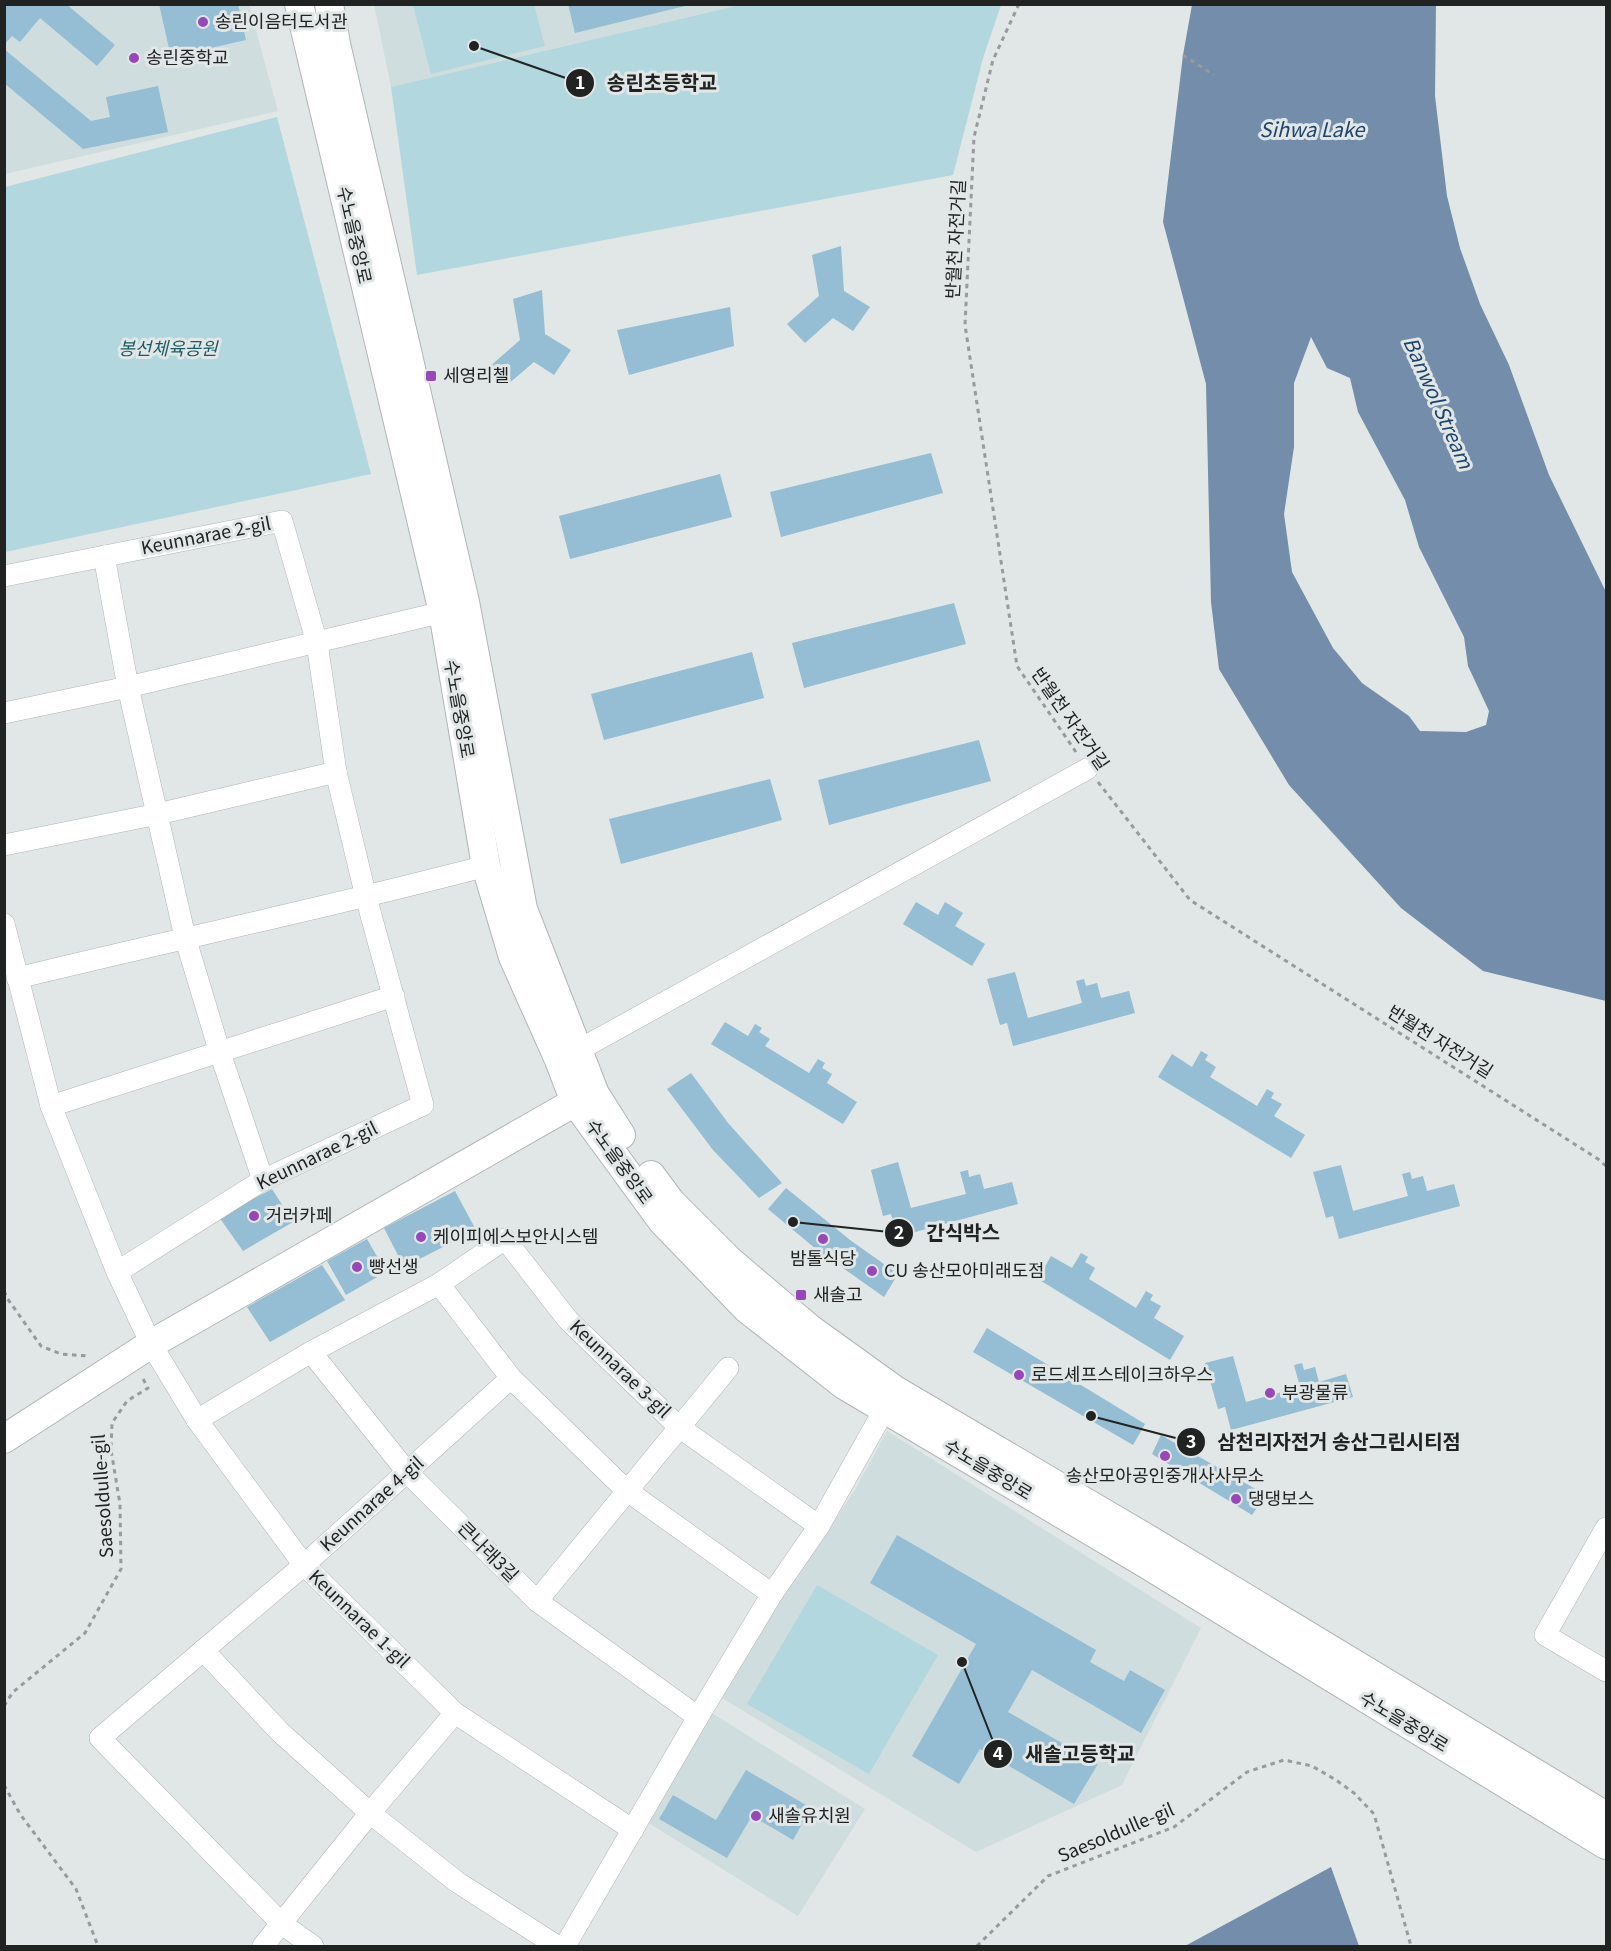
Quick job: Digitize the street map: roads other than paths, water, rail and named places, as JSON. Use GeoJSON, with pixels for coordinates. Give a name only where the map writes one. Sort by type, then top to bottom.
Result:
{"type":"FeatureCollection","features":[{"type":"Feature","properties":{"kind":"main road","name":"수노을중앙로"},"geometry":{"type":"LineString","coordinates":[[299,4],[454,607],[486,866],[513,957],[569,1056]]}},
{"type":"Feature","properties":{"kind":"main road","name":"수노을중앙로"},"geometry":{"type":"LineString","coordinates":[[329,4],[454,607],[523,909],[569,1056],[585,1098],[662,1221],[747,1309],[844,1385],[890,1400],[1153,1542],[1606,1816]]}},
{"type":"Feature","properties":{"kind":"main road"},"geometry":{"type":"LineString","coordinates":[[4,1439],[141,1350],[585,1098]]}},
{"type":"Feature","properties":{"kind":"main road","name":"수노을중앙로"},"geometry":{"type":"LineString","coordinates":[[890,1400],[1143,1562],[1606,1845]]}},
{"type":"Feature","properties":{"kind":"street","name":"Keunnarae 2-gil"},"geometry":{"type":"LineString","coordinates":[[4,576],[282,521],[317,643],[336,772],[366,897],[423,1105],[263,1180],[117,1272]]}},
{"type":"Feature","properties":{"kind":"street"},"geometry":{"type":"LineString","coordinates":[[104,556],[128,687],[185,937],[220,1053],[263,1180]]}},
{"type":"Feature","properties":{"kind":"street"},"geometry":{"type":"LineString","coordinates":[[4,713],[317,643],[454,607]]}},
{"type":"Feature","properties":{"kind":"street"},"geometry":{"type":"LineString","coordinates":[[569,1056],[1087,769]]}},
{"type":"Feature","properties":{"kind":"street"},"geometry":{"type":"LineString","coordinates":[[4,845],[158,814],[336,772]]}},
{"type":"Feature","properties":{"kind":"street"},"geometry":{"type":"LineString","coordinates":[[17,978],[185,937],[366,897],[486,866]]}},
{"type":"Feature","properties":{"kind":"street"},"geometry":{"type":"LineString","coordinates":[[4,924],[51,1106],[117,1272],[141,1350]]}},
{"type":"Feature","properties":{"kind":"street"},"geometry":{"type":"LineString","coordinates":[[51,1106],[394,996]]}},
{"type":"Feature","properties":{"kind":"street","name":"Keunnarae 3-gil"},"geometry":{"type":"LineString","coordinates":[[198,1420],[311,1353],[439,1284],[505,1239],[568,1320],[679,1427],[819,1526]]}},
{"type":"Feature","properties":{"kind":"street"},"geometry":{"type":"LineString","coordinates":[[439,1284],[511,1378],[626,1490],[772,1594]]}},
{"type":"Feature","properties":{"kind":"street","name":"Keunnarae 1-gil"},"geometry":{"type":"LineString","coordinates":[[141,1350],[198,1420],[304,1565],[455,1713],[633,1830]]}},
{"type":"Feature","properties":{"kind":"street","name":"큰나래3길"},"geometry":{"type":"LineString","coordinates":[[311,1353],[408,1473],[537,1601],[698,1717]]}},
{"type":"Feature","properties":{"kind":"street"},"geometry":{"type":"LineString","coordinates":[[537,1601],[728,1368]]}},
{"type":"Feature","properties":{"kind":"street","name":"Keunnarae 4-gil"},"geometry":{"type":"LineString","coordinates":[[313,1947],[282,1924],[100,1738],[304,1565],[511,1378]]}},
{"type":"Feature","properties":{"kind":"street"},"geometry":{"type":"LineString","coordinates":[[565,1947],[772,1594],[819,1526],[890,1400]]}},
{"type":"Feature","properties":{"kind":"street"},"geometry":{"type":"LineString","coordinates":[[1606,1528],[1545,1635],[1606,1671]]}},
{"type":"Feature","properties":{"kind":"street"},"geometry":{"type":"LineString","coordinates":[[203,1650],[280,1732],[370,1813],[457,1882],[557,1947]]}},
{"type":"Feature","properties":{"kind":"street"},"geometry":{"type":"LineString","coordinates":[[263,1947],[370,1813],[455,1713]]}},
{"type":"Feature","properties":{"kind":"water"},"geometry":{"type":"Polygon","coordinates":[[[1192,5],[1436,5],[1435,96],[1447,196],[1460,248],[1480,304],[1509,365],[1549,475],[1606,592],[1606,1001],[1483,971],[1401,908],[1289,785],[1219,669],[1211,602],[1206,384],[1163,222],[1183,55],[1192,5]],[[1311,337],[1294,383],[1294,447],[1284,514],[1292,572],[1333,648],[1362,683],[1409,716],[1420,731],[1466,732],[1486,725],[1489,711],[1468,666],[1464,637],[1419,547],[1405,500],[1358,412],[1350,378],[1327,368],[1311,337]]]}},
{"type":"Feature","properties":{"kind":"water"},"geometry":{"type":"Polygon","coordinates":[[[1331,1867],[1359,1946],[1185,1946],[1331,1867]]]}},
{"type":"Feature","properties":{"kind":"place","name":"송린이음터도서관"},"geometry":{"type":"Point","coordinates":[203,22]}},
{"type":"Feature","properties":{"kind":"place","name":"송린초등학교"},"geometry":{"type":"Point","coordinates":[474,46]}},
{"type":"Feature","properties":{"kind":"place","name":"송린중학교"},"geometry":{"type":"Point","coordinates":[134,58]}},
{"type":"Feature","properties":{"kind":"place","name":"세영리첼"},"geometry":{"type":"Point","coordinates":[431,376]}},
{"type":"Feature","properties":{"kind":"place","name":"거러카페"},"geometry":{"type":"Point","coordinates":[254,1216]}},
{"type":"Feature","properties":{"kind":"place","name":"간식박스"},"geometry":{"type":"Point","coordinates":[793,1222]}},
{"type":"Feature","properties":{"kind":"place","name":"케이피에스보안시스템"},"geometry":{"type":"Point","coordinates":[421,1237]}},
{"type":"Feature","properties":{"kind":"place","name":"밤톨식당"},"geometry":{"type":"Point","coordinates":[823,1239]}},
{"type":"Feature","properties":{"kind":"place","name":"빵선생"},"geometry":{"type":"Point","coordinates":[357,1267]}},
{"type":"Feature","properties":{"kind":"place","name":"CU 송산모아미래도점"},"geometry":{"type":"Point","coordinates":[872,1271]}},
{"type":"Feature","properties":{"kind":"place","name":"새솔고"},"geometry":{"type":"Point","coordinates":[801,1295]}},
{"type":"Feature","properties":{"kind":"place","name":"로드셰프스테이크하우스"},"geometry":{"type":"Point","coordinates":[1019,1375]}},
{"type":"Feature","properties":{"kind":"place","name":"부광물류"},"geometry":{"type":"Point","coordinates":[1270,1393]}},
{"type":"Feature","properties":{"kind":"place","name":"삼천리자전거 송산그린시티점"},"geometry":{"type":"Point","coordinates":[1091,1416]}},
{"type":"Feature","properties":{"kind":"place","name":"송산모아공인중개사사무소"},"geometry":{"type":"Point","coordinates":[1165,1456]}},
{"type":"Feature","properties":{"kind":"place","name":"댕댕보스"},"geometry":{"type":"Point","coordinates":[1236,1499]}},
{"type":"Feature","properties":{"kind":"place","name":"새솔고등학교"},"geometry":{"type":"Point","coordinates":[962,1662]}},
{"type":"Feature","properties":{"kind":"place","name":"새솔유치원"},"geometry":{"type":"Point","coordinates":[756,1816]}},
{"type":"Feature","properties":{"kind":"water label","name":"Sihwa Lake"},"geometry":{"type":"Point","coordinates":[1312,130]}},
{"type":"Feature","properties":{"kind":"water label","name":"Banwol Stream"},"geometry":{"type":"Point","coordinates":[1438,403]}},
{"type":"Feature","properties":{"kind":"park label","name":"봉선체육공원"},"geometry":{"type":"Point","coordinates":[168,349]}}]}
